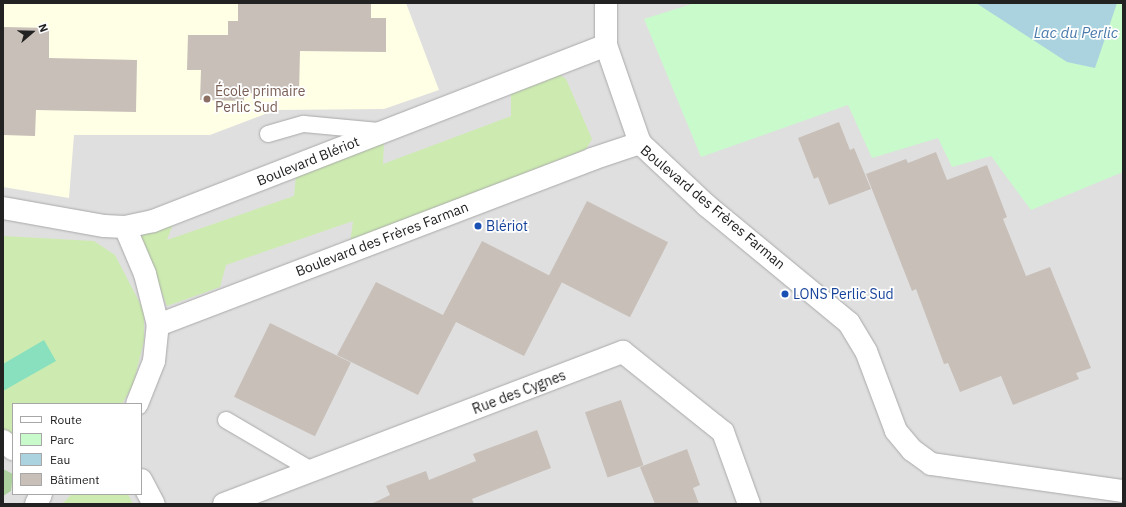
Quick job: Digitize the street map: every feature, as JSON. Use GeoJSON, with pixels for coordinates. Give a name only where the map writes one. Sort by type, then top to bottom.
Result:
{"type":"FeatureCollection","features":[{"type":"Feature","properties":{"kind":"street"},"geometry":{"type":"LineString","coordinates":[[606,3],[606,45],[640,143]]}},
{"type":"Feature","properties":{"kind":"street","name":"Boulevard Blériot"},"geometry":{"type":"LineString","coordinates":[[3,208],[125,227],[153,221],[233,191],[381,131],[606,45]]}},
{"type":"Feature","properties":{"kind":"street","name":"Boulevard des Frères Farman"},"geometry":{"type":"LineString","coordinates":[[158,325],[592,159],[640,143],[706,204],[849,323],[866,351],[896,431],[912,450],[931,464],[1123,491]]}},
{"type":"Feature","properties":{"kind":"street"},"geometry":{"type":"LineString","coordinates":[[125,227],[145,274],[158,325],[154,360],[137,403]]}},
{"type":"Feature","properties":{"kind":"street","name":"Rue des Cygnes"},"geometry":{"type":"LineString","coordinates":[[224,504],[623,352],[723,432],[749,504]]}},
{"type":"Feature","properties":{"kind":"street"},"geometry":{"type":"LineString","coordinates":[[3,441],[12,448]]}},
{"type":"Feature","properties":{"kind":"street"},"geometry":{"type":"LineString","coordinates":[[142,482],[154,504]]}},
{"type":"Feature","properties":{"kind":"street"},"geometry":{"type":"LineString","coordinates":[[36,504],[40,495]]}},
{"type":"Feature","properties":{"kind":"lane"},"geometry":{"type":"LineString","coordinates":[[268,134],[304,124],[381,131]]}},
{"type":"Feature","properties":{"kind":"lane"},"geometry":{"type":"LineString","coordinates":[[226,420],[313,471]]}},
{"type":"Feature","properties":{"kind":"shaded area"},"geometry":{"type":"Polygon","coordinates":[[[3,3],[1123,3],[1123,504],[3,504],[3,3]]]}},
{"type":"Feature","properties":{"kind":"shaded area","name":"École primaire Perlic Sud"},"geometry":{"type":"Polygon","coordinates":[[[3,3],[406,3],[439,90],[384,109],[276,110],[210,135],[74,135],[69,198],[3,187],[3,3]]]}},
{"type":"Feature","properties":{"kind":"green space"},"geometry":{"type":"Polygon","coordinates":[[[695,3],[1123,3],[1123,172],[1031,210],[991,156],[952,167],[938,138],[872,158],[848,105],[701,157],[644,19],[695,3]]]}},
{"type":"Feature","properties":{"kind":"green space"},"geometry":{"type":"Polygon","coordinates":[[[560,75],[566,79],[592,139],[586,149],[350,243],[353,221],[226,265],[220,287],[167,306],[140,236],[173,224],[167,240],[294,196],[296,175],[384,143],[383,164],[511,116],[511,94],[560,75]]]}},
{"type":"Feature","properties":{"kind":"green space"},"geometry":{"type":"Polygon","coordinates":[[[3,236],[94,241],[115,255],[144,311],[144,341],[133,385],[123,403],[12,403],[12,436],[3,431],[3,236]]]}},
{"type":"Feature","properties":{"kind":"green space"},"geometry":{"type":"Polygon","coordinates":[[[44,340],[56,361],[3,391],[3,364],[44,340]]]}},
{"type":"Feature","properties":{"kind":"green space"},"geometry":{"type":"Polygon","coordinates":[[[3,469],[12,474],[12,482],[11,491],[3,496],[3,469]]]}},
{"type":"Feature","properties":{"kind":"green space"},"geometry":{"type":"Polygon","coordinates":[[[71,495],[128,495],[133,504],[62,504],[71,495]]]}},
{"type":"Feature","properties":{"kind":"water","name":"Lac du Perlic"},"geometry":{"type":"Polygon","coordinates":[[[976,3],[1117,3],[1095,68],[1067,62],[976,3]]]}},
{"type":"Feature","properties":{"kind":"building"},"geometry":{"type":"Polygon","coordinates":[[[238,3],[371,3],[371,18],[386,18],[386,52],[300,51],[299,94],[244,93],[244,101],[200,100],[201,70],[187,70],[188,35],[228,35],[228,21],[238,21],[238,3]]]}},
{"type":"Feature","properties":{"kind":"building"},"geometry":{"type":"Polygon","coordinates":[[[3,27],[49,28],[49,58],[137,60],[136,112],[36,110],[35,136],[3,135],[3,27]]]}},
{"type":"Feature","properties":{"kind":"building"},"geometry":{"type":"Polygon","coordinates":[[[839,122],[850,150],[854,148],[871,189],[829,205],[818,177],[814,179],[798,138],[839,122]]]}},
{"type":"Feature","properties":{"kind":"building"},"geometry":{"type":"Polygon","coordinates":[[[936,152],[947,180],[987,165],[1007,217],[1003,219],[1026,276],[1050,267],[1091,368],[1076,373],[1079,379],[1013,405],[1001,376],[960,392],[948,363],[944,364],[916,289],[912,291],[866,174],[906,159],[908,163],[936,152]]]}},
{"type":"Feature","properties":{"kind":"building"},"geometry":{"type":"Polygon","coordinates":[[[587,201],[668,242],[630,317],[549,276],[587,201]]]}},
{"type":"Feature","properties":{"kind":"building"},"geometry":{"type":"Polygon","coordinates":[[[482,241],[562,282],[524,356],[456,322],[418,395],[337,355],[376,282],[443,315],[482,241]]]}},
{"type":"Feature","properties":{"kind":"building"},"geometry":{"type":"Polygon","coordinates":[[[270,323],[351,362],[315,436],[234,397],[270,323]]]}},
{"type":"Feature","properties":{"kind":"building"},"geometry":{"type":"Polygon","coordinates":[[[621,400],[643,465],[608,478],[585,412],[621,400]]]}},
{"type":"Feature","properties":{"kind":"building"},"geometry":{"type":"Polygon","coordinates":[[[537,430],[551,468],[472,499],[474,504],[371,504],[390,495],[386,486],[426,471],[429,480],[476,461],[473,454],[537,430]]]}},
{"type":"Feature","properties":{"kind":"building"},"geometry":{"type":"Polygon","coordinates":[[[687,449],[700,485],[693,488],[699,504],[655,504],[640,467],[687,449]]]}},
{"type":"Feature","properties":{"kind":"place","name":"École primaire Perlic Sud"},"geometry":{"type":"Point","coordinates":[207,99]}},
{"type":"Feature","properties":{"kind":"place","name":"Blériot"},"geometry":{"type":"Point","coordinates":[478,226]}},
{"type":"Feature","properties":{"kind":"place","name":"LONS Perlic Sud"},"geometry":{"type":"Point","coordinates":[785,294]}}]}
